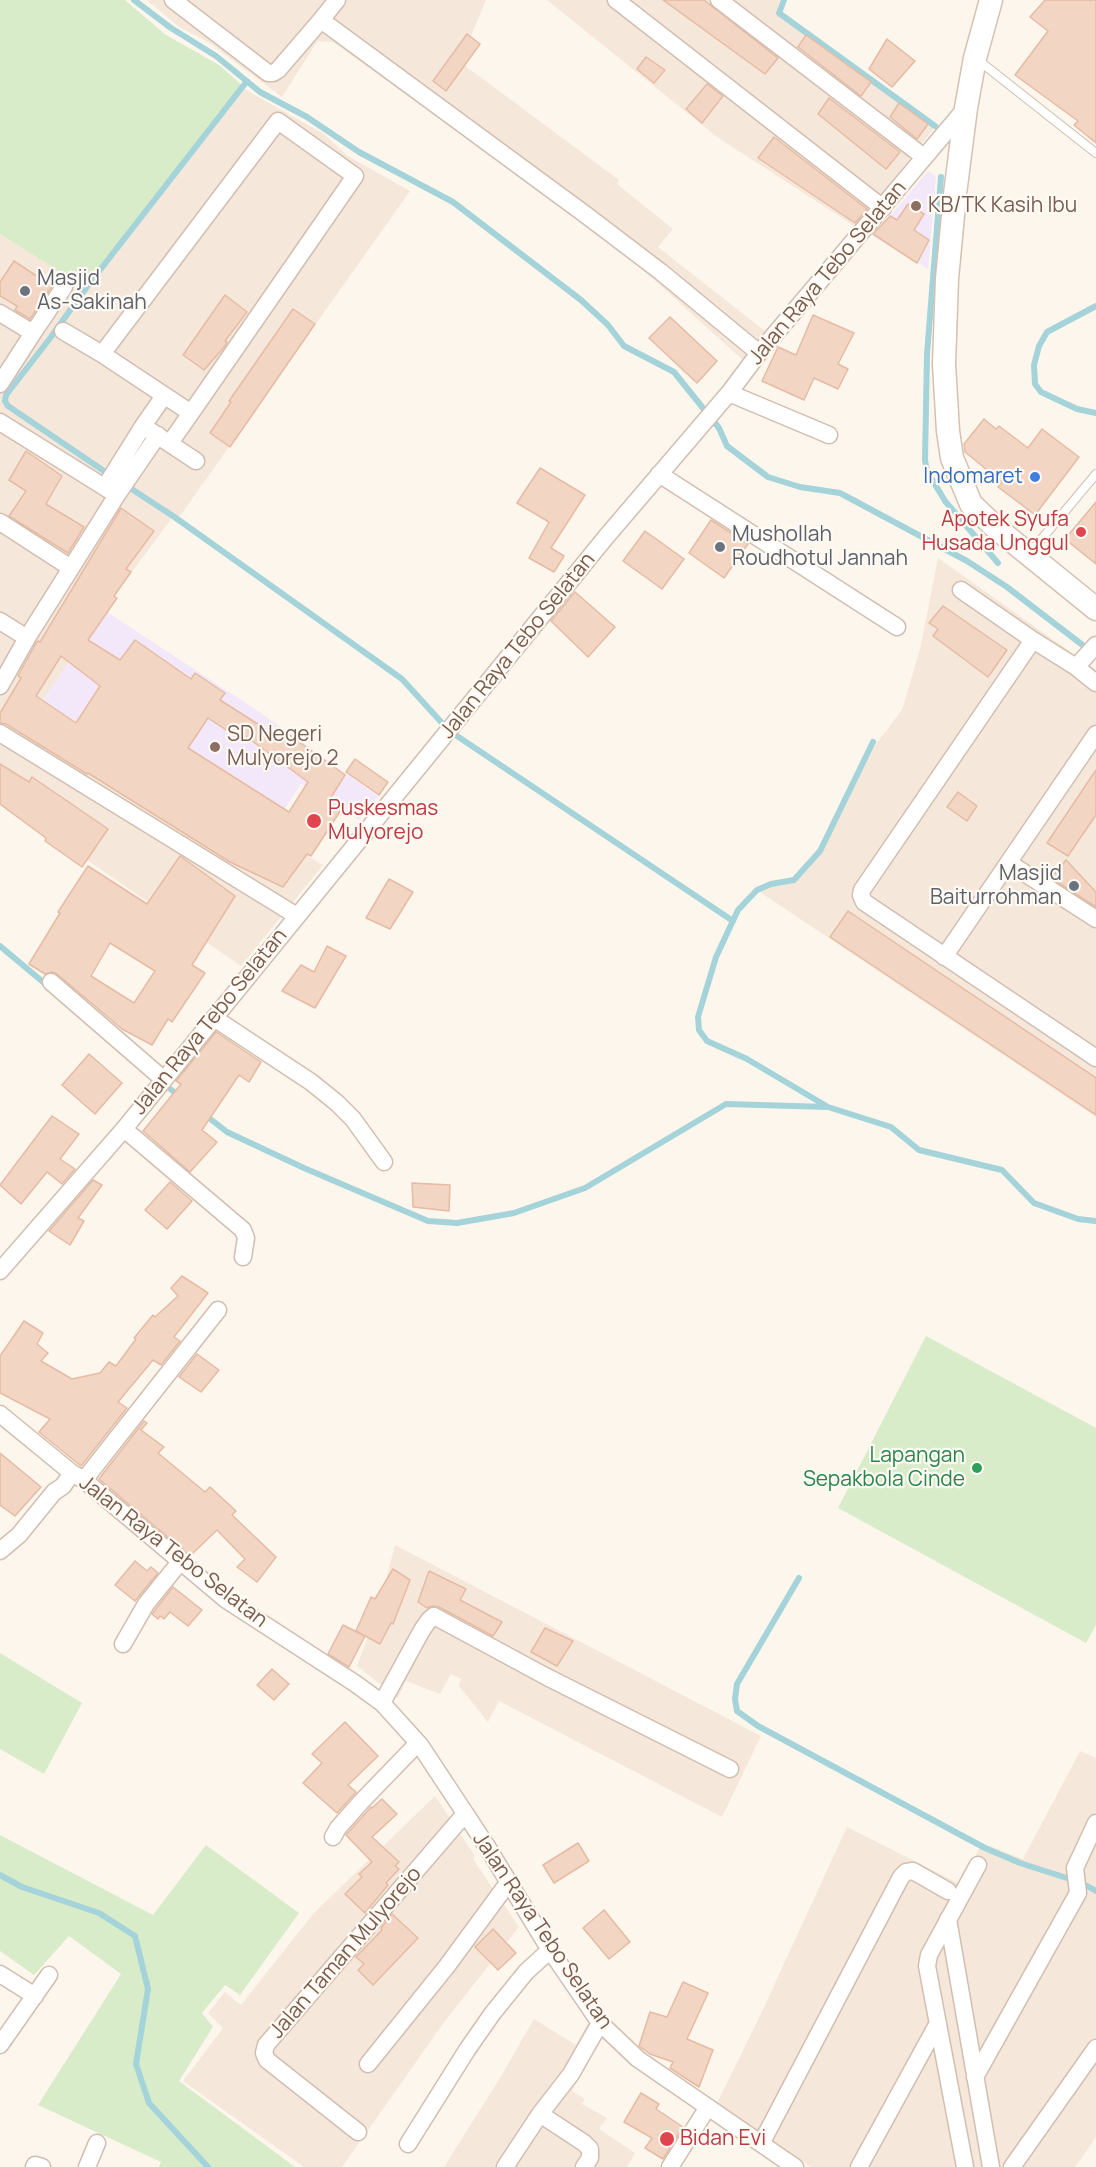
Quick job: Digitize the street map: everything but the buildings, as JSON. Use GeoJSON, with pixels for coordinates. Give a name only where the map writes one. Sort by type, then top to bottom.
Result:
{"type":"FeatureCollection","features":[{"type":"Feature","properties":{"kind":"main road"},"geometry":{"type":"LineString","coordinates":[[991,0],[975,58],[966,108],[947,279],[944,364],[952,458],[971,504],[994,527],[1096,609]]}},
{"type":"Feature","properties":{"kind":"street"},"geometry":{"type":"LineString","coordinates":[[173,0],[195,6],[268,73],[273,74],[337,0]]}},
{"type":"Feature","properties":{"kind":"street"},"geometry":{"type":"LineString","coordinates":[[719,0],[924,157]]}},
{"type":"Feature","properties":{"kind":"street"},"geometry":{"type":"LineString","coordinates":[[623,3],[883,208]]}},
{"type":"Feature","properties":{"kind":"street"},"geometry":{"type":"LineString","coordinates":[[321,20],[595,222],[759,353]]}},
{"type":"Feature","properties":{"kind":"street","name":"Jalan Raya Tebo Selatan"},"geometry":{"type":"LineString","coordinates":[[0,1271],[123,1129],[659,474],[966,108]]}},
{"type":"Feature","properties":{"kind":"street"},"geometry":{"type":"LineString","coordinates":[[102,354],[278,122],[355,176],[191,413],[111,491]]}},
{"type":"Feature","properties":{"kind":"street"},"geometry":{"type":"LineString","coordinates":[[0,384],[64,287]]}},
{"type":"Feature","properties":{"kind":"street"},"geometry":{"type":"LineString","coordinates":[[0,313],[33,333]]}},
{"type":"Feature","properties":{"kind":"street"},"geometry":{"type":"LineString","coordinates":[[63,331],[191,413]]}},
{"type":"Feature","properties":{"kind":"street"},"geometry":{"type":"LineString","coordinates":[[0,686],[71,568],[143,426],[164,396]]}},
{"type":"Feature","properties":{"kind":"street"},"geometry":{"type":"LineString","coordinates":[[724,399],[829,435]]}},
{"type":"Feature","properties":{"kind":"street"},"geometry":{"type":"LineString","coordinates":[[0,422],[111,491]]}},
{"type":"Feature","properties":{"kind":"street"},"geometry":{"type":"LineString","coordinates":[[143,426],[196,461]]}},
{"type":"Feature","properties":{"kind":"street"},"geometry":{"type":"LineString","coordinates":[[659,474],[897,627]]}},
{"type":"Feature","properties":{"kind":"street"},"geometry":{"type":"LineString","coordinates":[[0,522],[71,568]]}},
{"type":"Feature","properties":{"kind":"street"},"geometry":{"type":"LineString","coordinates":[[961,590],[1033,640],[1079,663],[1096,683]]}},
{"type":"Feature","properties":{"kind":"street"},"geometry":{"type":"LineString","coordinates":[[0,621],[27,638]]}},
{"type":"Feature","properties":{"kind":"street"},"geometry":{"type":"LineString","coordinates":[[1033,640],[861,895],[864,902],[1096,1058]]}},
{"type":"Feature","properties":{"kind":"street"},"geometry":{"type":"LineString","coordinates":[[1079,663],[1096,645]]}},
{"type":"Feature","properties":{"kind":"street"},"geometry":{"type":"LineString","coordinates":[[0,733],[297,916]]}},
{"type":"Feature","properties":{"kind":"street"},"geometry":{"type":"LineString","coordinates":[[944,957],[1096,734]]}},
{"type":"Feature","properties":{"kind":"street"},"geometry":{"type":"LineString","coordinates":[[1009,863],[1096,919]]}},
{"type":"Feature","properties":{"kind":"street"},"geometry":{"type":"LineString","coordinates":[[51,982],[163,1079]]}},
{"type":"Feature","properties":{"kind":"street"},"geometry":{"type":"LineString","coordinates":[[214,1018],[311,1082],[337,1103],[353,1119],[384,1162]]}},
{"type":"Feature","properties":{"kind":"street"},"geometry":{"type":"LineString","coordinates":[[123,1129],[243,1230],[246,1238],[243,1257]]}},
{"type":"Feature","properties":{"kind":"street"},"geometry":{"type":"LineString","coordinates":[[0,1551],[19,1534],[54,1492],[78,1476],[218,1310]]}},
{"type":"Feature","properties":{"kind":"street","name":"Jalan Raya Tebo Selatan"},"geometry":{"type":"LineString","coordinates":[[0,1414],[225,1599],[382,1703],[418,1743],[486,1845],[550,1950],[600,2023],[638,2059],[762,2142],[795,2167]]}},
{"type":"Feature","properties":{"kind":"street"},"geometry":{"type":"LineString","coordinates":[[123,1644],[146,1604],[180,1562]]}},
{"type":"Feature","properties":{"kind":"street"},"geometry":{"type":"LineString","coordinates":[[382,1703],[422,1630],[434,1616],[547,1677],[730,1769]]}},
{"type":"Feature","properties":{"kind":"street"},"geometry":{"type":"LineString","coordinates":[[333,1837],[361,1802],[418,1743]]}},
{"type":"Feature","properties":{"kind":"street","name":"Jalan Taman Mulyorejo"},"geometry":{"type":"LineString","coordinates":[[357,2132],[267,2060],[264,2053],[266,2045],[464,1815]]}},
{"type":"Feature","properties":{"kind":"street"},"geometry":{"type":"LineString","coordinates":[[975,2077],[1078,1893],[1075,1868],[1096,1822]]}},
{"type":"Feature","properties":{"kind":"street"},"geometry":{"type":"LineString","coordinates":[[965,2167],[927,1966],[929,1956],[978,1865]]}},
{"type":"Feature","properties":{"kind":"street"},"geometry":{"type":"LineString","coordinates":[[762,2142],[901,1877],[906,1872],[913,1871],[948,1891]]}},
{"type":"Feature","properties":{"kind":"street"},"geometry":{"type":"LineString","coordinates":[[368,2064],[447,1966],[508,1883]]}},
{"type":"Feature","properties":{"kind":"street"},"geometry":{"type":"LineString","coordinates":[[948,1919],[991,2167]]}},
{"type":"Feature","properties":{"kind":"street"},"geometry":{"type":"LineString","coordinates":[[408,2144],[492,2014],[526,1972],[550,1950]]}},
{"type":"Feature","properties":{"kind":"street"},"geometry":{"type":"LineString","coordinates":[[0,1974],[35,1996]]}},
{"type":"Feature","properties":{"kind":"street"},"geometry":{"type":"LineString","coordinates":[[0,2045],[49,1974]]}},
{"type":"Feature","properties":{"kind":"street"},"geometry":{"type":"LineString","coordinates":[[859,2167],[937,2018],[962,2007]]}},
{"type":"Feature","properties":{"kind":"street"},"geometry":{"type":"LineString","coordinates":[[505,2167],[540,2114],[571,2074],[600,2023]]}},
{"type":"Feature","properties":{"kind":"street"},"geometry":{"type":"LineString","coordinates":[[1012,2167],[1096,2048]]}},
{"type":"Feature","properties":{"kind":"street"},"geometry":{"type":"LineString","coordinates":[[954,2105],[978,2099]]}},
{"type":"Feature","properties":{"kind":"street"},"geometry":{"type":"LineString","coordinates":[[670,2167],[708,2107]]}},
{"type":"Feature","properties":{"kind":"street"},"geometry":{"type":"LineString","coordinates":[[540,2114],[590,2149],[590,2158],[584,2167]]}},
{"type":"Feature","properties":{"kind":"street"},"geometry":{"type":"LineString","coordinates":[[87,2167],[97,2143]]}},
{"type":"Feature","properties":{"kind":"street"},"geometry":{"type":"LineString","coordinates":[[34,2167],[35,2165],[42,2167]]}},
{"type":"Feature","properties":{"kind":"lane"},"geometry":{"type":"LineString","coordinates":[[975,58],[1096,153]]}},
{"type":"Feature","properties":{"kind":"lane"},"geometry":{"type":"LineString","coordinates":[[1029,555],[1096,474]]}},
{"type":"Feature","properties":{"kind":"shaded area"},"geometry":{"type":"Polygon","coordinates":[[[147,0],[486,0],[460,62],[619,180],[617,184],[673,229],[658,247],[766,332],[744,361],[641,268],[643,266],[333,42],[319,41],[315,45],[282,97],[208,42],[179,27],[147,0]]]}},
{"type":"Feature","properties":{"kind":"shaded area"},"geometry":{"type":"Polygon","coordinates":[[[547,0],[780,0],[776,13],[934,128],[856,227],[717,137],[547,0]]]}},
{"type":"Feature","properties":{"kind":"shaded area"},"geometry":{"type":"Polygon","coordinates":[[[243,86],[246,90],[324,134],[348,156],[410,191],[180,516],[174,516],[171,519],[104,610],[42,702],[323,865],[241,966],[0,800],[0,234],[86,287],[243,86]]]}},
{"type":"Feature","properties":{"kind":"shaded area","name":"KB/TK Kasih Ibu"},"geometry":{"type":"Polygon","coordinates":[[[928,171],[936,176],[928,269],[873,236],[928,171]]]}},
{"type":"Feature","properties":{"kind":"shaded area"},"geometry":{"type":"Polygon","coordinates":[[[938,558],[1096,670],[1096,1117],[757,890],[771,884],[795,880],[820,851],[876,744],[902,710],[920,649],[938,558]]]}},
{"type":"Feature","properties":{"kind":"shaded area","name":"SD Negeri Mulyorejo 2"},"geometry":{"type":"Polygon","coordinates":[[[104,610],[258,711],[378,796],[359,820],[301,784],[269,833],[42,702],[104,610]]]}},
{"type":"Feature","properties":{"kind":"shaded area"},"geometry":{"type":"Polygon","coordinates":[[[395,1545],[761,1736],[722,1817],[499,1701],[488,1722],[459,1686],[461,1679],[451,1674],[440,1694],[406,1681],[398,1698],[357,1666],[378,1610],[395,1545]]]}},
{"type":"Feature","properties":{"kind":"shaded area"},"geometry":{"type":"Polygon","coordinates":[[[1080,1751],[1096,1758],[1096,2137],[1075,2167],[811,2167],[717,2103],[847,1827],[960,1884],[982,1843],[1023,1859],[1080,1751]]]}},
{"type":"Feature","properties":{"kind":"shaded area"},"geometry":{"type":"Polygon","coordinates":[[[435,1796],[475,1856],[473,1859],[519,1927],[445,2021],[342,2167],[304,2167],[183,2081],[223,2028],[208,2013],[225,1992],[241,2005],[313,1914],[435,1796]]]}},
{"type":"Feature","properties":{"kind":"shaded area"},"geometry":{"type":"Polygon","coordinates":[[[534,2019],[576,2045],[588,2023],[600,2037],[572,2091],[585,2099],[582,2104],[607,2118],[599,2129],[635,2153],[627,2167],[444,2167],[534,2019]]]}},
{"type":"Feature","properties":{"kind":"green space"},"geometry":{"type":"Polygon","coordinates":[[[0,0],[125,0],[166,35],[219,65],[243,86],[86,288],[0,234],[0,0]]]}},
{"type":"Feature","properties":{"kind":"green space","name":"Lapangan Sepakbola Cinde"},"geometry":{"type":"Polygon","coordinates":[[[926,1336],[1096,1428],[1096,1625],[1086,1643],[838,1508],[926,1336]]]}},
{"type":"Feature","properties":{"kind":"green space"},"geometry":{"type":"Polygon","coordinates":[[[0,1653],[82,1703],[44,1774],[0,1749],[0,1653]]]}},
{"type":"Feature","properties":{"kind":"green space"},"geometry":{"type":"Polygon","coordinates":[[[0,1835],[153,1915],[206,1845],[299,1913],[240,1995],[225,1985],[202,2013],[213,2027],[179,2081],[295,2167],[159,2167],[161,2162],[38,2105],[121,1974],[69,1936],[34,1975],[0,1951],[0,1835]]]}},
{"type":"Feature","properties":{"kind":"waterway"},"geometry":{"type":"LineString","coordinates":[[134,0],[171,28],[216,56],[260,92],[307,117],[359,152],[453,202],[581,300],[608,325],[624,346],[674,372],[719,428],[727,446],[768,477],[800,487],[840,493],[967,561],[1007,587],[1089,650]]}},
{"type":"Feature","properties":{"kind":"waterway"},"geometry":{"type":"LineString","coordinates":[[784,0],[779,13],[935,126]]}},
{"type":"Feature","properties":{"kind":"waterway"},"geometry":{"type":"LineString","coordinates":[[104,471],[8,406],[5,401],[6,395],[247,81]]}},
{"type":"Feature","properties":{"kind":"waterway"},"geometry":{"type":"LineString","coordinates":[[941,177],[927,354],[925,460],[927,471],[945,501],[998,563]]}},
{"type":"Feature","properties":{"kind":"waterway"},"geometry":{"type":"LineString","coordinates":[[1096,306],[1047,332],[1039,346],[1034,365],[1035,384],[1041,392],[1077,409],[1096,413]]}},
{"type":"Feature","properties":{"kind":"waterway"},"geometry":{"type":"LineString","coordinates":[[130,488],[402,679],[442,723]]}},
{"type":"Feature","properties":{"kind":"waterway"},"geometry":{"type":"LineString","coordinates":[[457,736],[733,921]]}},
{"type":"Feature","properties":{"kind":"waterway"},"geometry":{"type":"LineString","coordinates":[[873,742],[820,851],[794,880],[771,884],[757,890],[738,910],[716,957],[698,1017],[699,1030],[707,1041],[747,1059],[828,1107],[891,1127],[919,1150],[1002,1170],[1034,1203],[1078,1219],[1096,1221]]}},
{"type":"Feature","properties":{"kind":"waterway"},"geometry":{"type":"LineString","coordinates":[[0,946],[49,987]]}},
{"type":"Feature","properties":{"kind":"waterway"},"geometry":{"type":"LineString","coordinates":[[169,1088],[179,1096]]}},
{"type":"Feature","properties":{"kind":"waterway"},"geometry":{"type":"LineString","coordinates":[[204,1114],[227,1132],[304,1168],[428,1221],[457,1223],[514,1213],[585,1188],[726,1104],[827,1107]]}},
{"type":"Feature","properties":{"kind":"waterway"},"geometry":{"type":"LineString","coordinates":[[799,1578],[737,1684],[735,1699],[737,1711],[758,1726],[985,1848],[1020,1863],[1070,1879]]}},
{"type":"Feature","properties":{"kind":"waterway"},"geometry":{"type":"LineString","coordinates":[[0,1875],[22,1887],[99,1913],[135,1936],[148,1989],[136,2064],[149,2103],[208,2167]]}},
{"type":"Feature","properties":{"kind":"waterway"},"geometry":{"type":"LineString","coordinates":[[1087,1886],[1096,1891]]}},
{"type":"Feature","properties":{"kind":"place","name":"KB/TK Kasih Ibu"},"geometry":{"type":"Point","coordinates":[916,206]}},
{"type":"Feature","properties":{"kind":"place","name":"Masjid As-Sakinah"},"geometry":{"type":"Point","coordinates":[25,291]}},
{"type":"Feature","properties":{"kind":"place","name":"Indomaret"},"geometry":{"type":"Point","coordinates":[1035,477]}},
{"type":"Feature","properties":{"kind":"place","name":"Apotek Syufa Husada Unggul"},"geometry":{"type":"Point","coordinates":[1081,532]}},
{"type":"Feature","properties":{"kind":"place","name":"Mushollah Roudhotul Jannah"},"geometry":{"type":"Point","coordinates":[720,547]}},
{"type":"Feature","properties":{"kind":"place","name":"SD Negeri Mulyorejo 2"},"geometry":{"type":"Point","coordinates":[215,747]}},
{"type":"Feature","properties":{"kind":"place","name":"Puskesmas Mulyorejo"},"geometry":{"type":"Point","coordinates":[314,821]}},
{"type":"Feature","properties":{"kind":"place","name":"Masjid Baiturrohman"},"geometry":{"type":"Point","coordinates":[1074,886]}},
{"type":"Feature","properties":{"kind":"place","name":"Lapangan Sepakbola Cinde"},"geometry":{"type":"Point","coordinates":[977,1468]}},
{"type":"Feature","properties":{"kind":"place","name":"Bidan Evi"},"geometry":{"type":"Point","coordinates":[667,2139]}}]}
